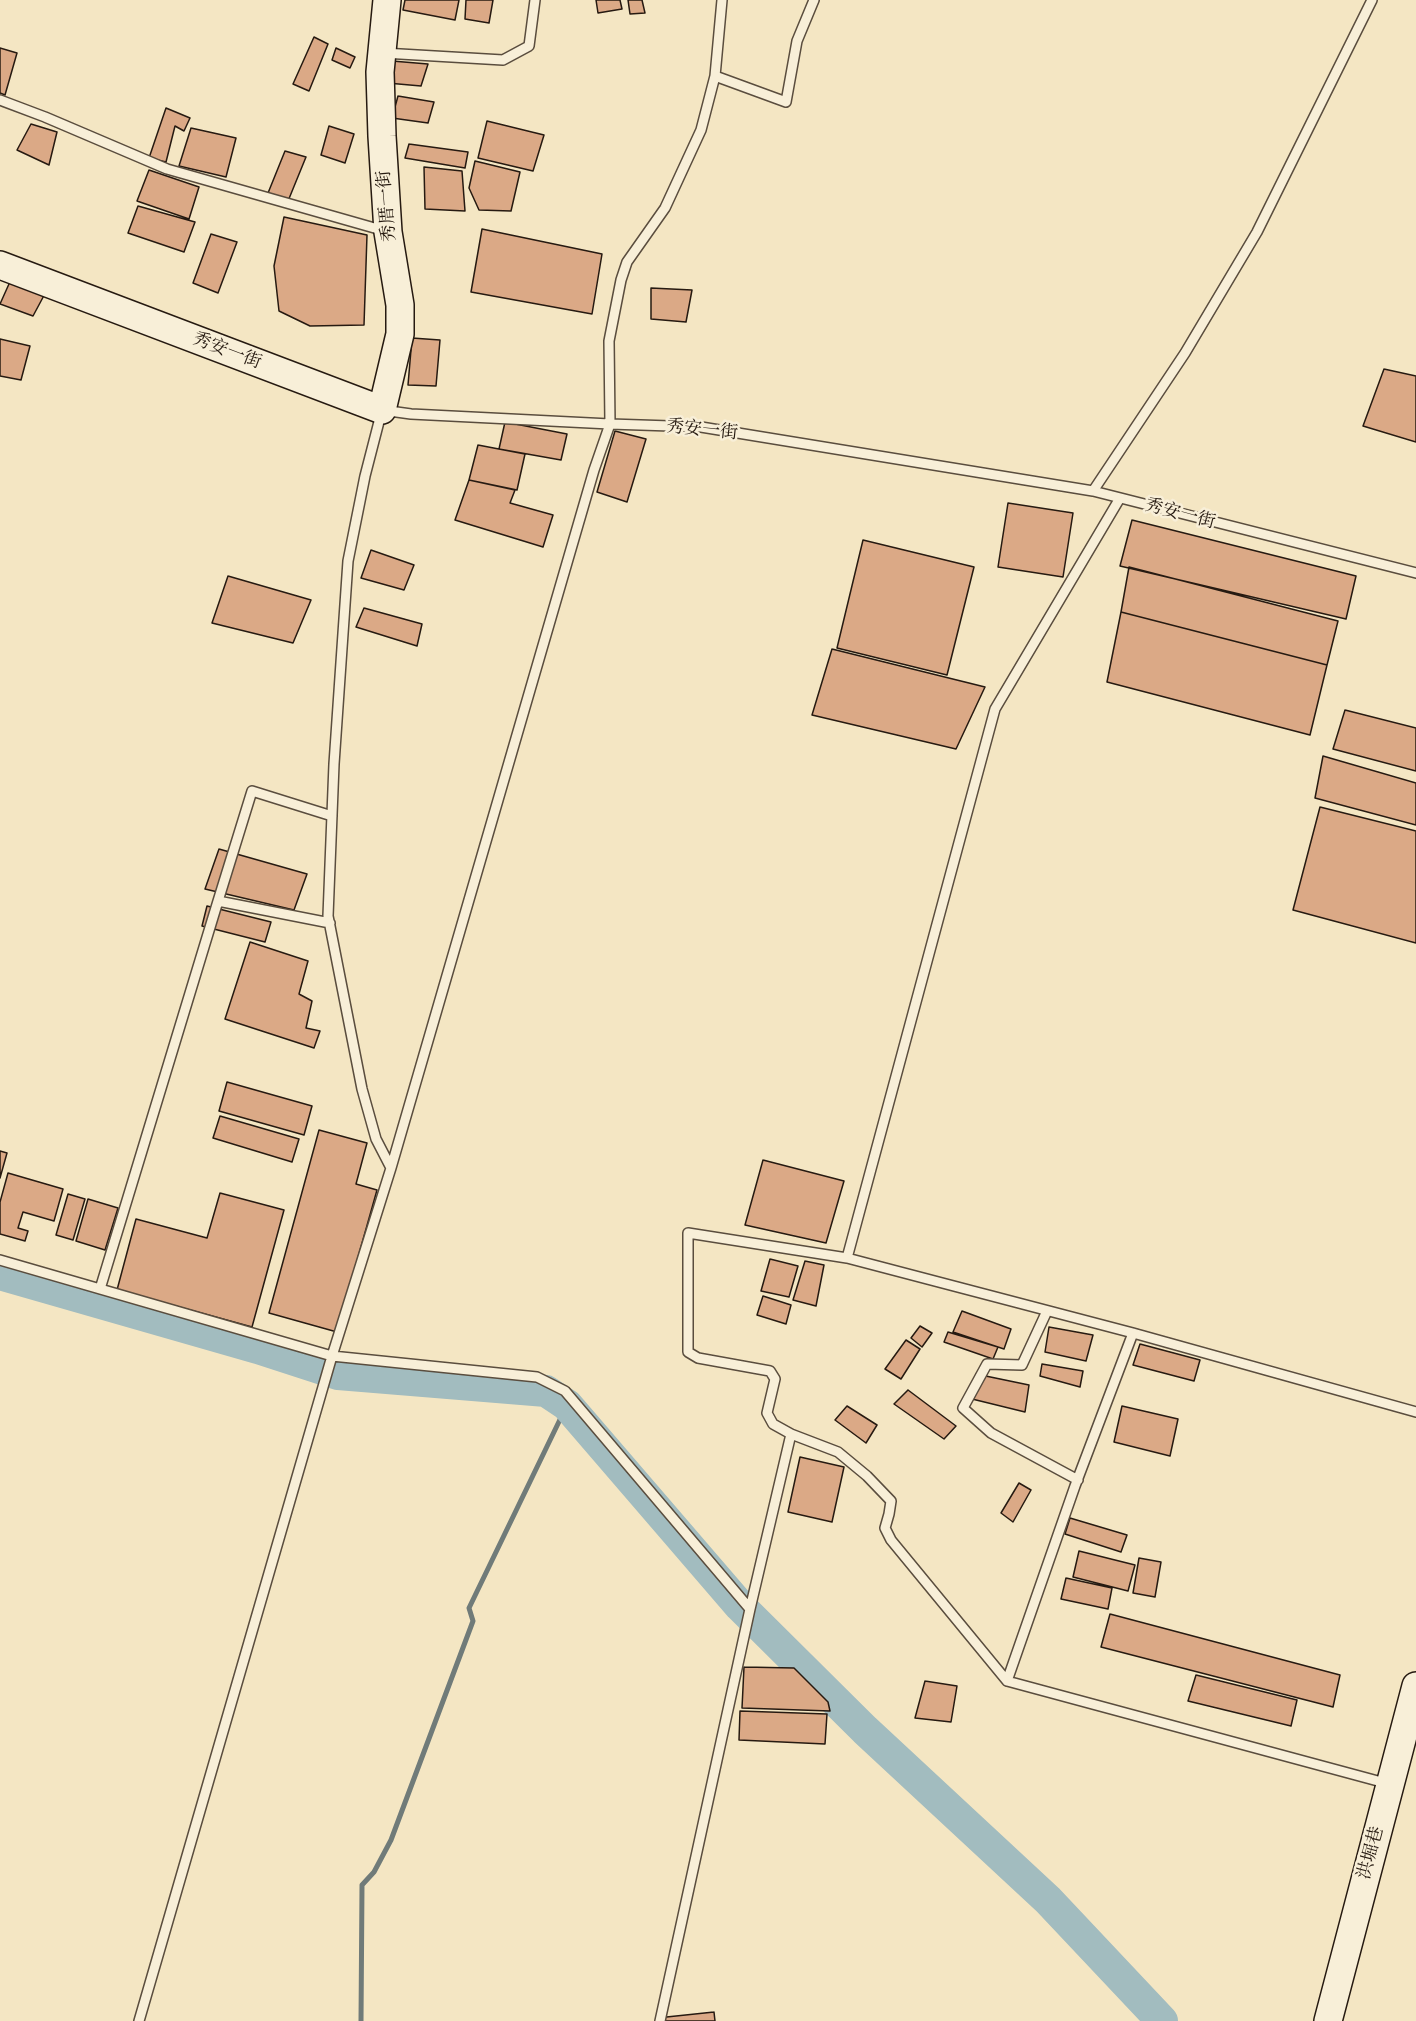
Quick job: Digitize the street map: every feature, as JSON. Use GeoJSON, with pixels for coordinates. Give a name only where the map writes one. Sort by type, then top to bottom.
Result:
{"type":"FeatureCollection","features":[{"type":"Feature","properties":{"kind":"street","name":"秀厝一街"},"geometry":{"type":"LineString","coordinates":[[382,410],[400,334],[400,305],[388,232],[382,136],[380,72],[387,0]]}},
{"type":"Feature","properties":{"kind":"street","name":"秀安一街"},"geometry":{"type":"LineString","coordinates":[[0,265],[382,410]]}},
{"type":"Feature","properties":{"kind":"street","name":"洪堀巷"},"geometry":{"type":"LineString","coordinates":[[1328,2021],[1416,1686]]}},
{"type":"Feature","properties":{"kind":"lane"},"geometry":{"type":"LineString","coordinates":[[382,53],[503,60],[529,46],[535,0]]}},
{"type":"Feature","properties":{"kind":"lane"},"geometry":{"type":"LineString","coordinates":[[139,2021],[332,1356],[391,1168],[591,481],[610,424],[609,341],[621,280],[627,262],[665,208],[701,130],[716,76],[722,0]]}},
{"type":"Feature","properties":{"kind":"lane"},"geometry":{"type":"LineString","coordinates":[[716,76],[786,102],[797,41],[814,0]]}},
{"type":"Feature","properties":{"kind":"lane"},"geometry":{"type":"LineString","coordinates":[[1093,491],[1185,352],[1257,232],[1372,0]]}},
{"type":"Feature","properties":{"kind":"lane"},"geometry":{"type":"LineString","coordinates":[[0,100],[167,169],[388,232]]}},
{"type":"Feature","properties":{"kind":"lane"},"geometry":{"type":"LineString","coordinates":[[382,410],[365,476],[348,561],[339,669],[328,916],[362,1089],[376,1139],[391,1168]]}},
{"type":"Feature","properties":{"kind":"lane","name":"秀安一街"},"geometry":{"type":"LineString","coordinates":[[382,410],[411,414],[610,424],[701,426],[1093,491],[1416,573]]}},
{"type":"Feature","properties":{"kind":"lane"},"geometry":{"type":"LineString","coordinates":[[847,1258],[995,709],[1120,498]]}},
{"type":"Feature","properties":{"kind":"lane"},"geometry":{"type":"LineString","coordinates":[[100,1289],[252,791],[332,816]]}},
{"type":"Feature","properties":{"kind":"lane"},"geometry":{"type":"LineString","coordinates":[[218,901],[330,923]]}},
{"type":"Feature","properties":{"kind":"lane"},"geometry":{"type":"LineString","coordinates":[[1390,1784],[1007,1681],[891,1540],[885,1528],[891,1501],[867,1476],[838,1452],[791,1434],[773,1424],[767,1413],[775,1378],[770,1371],[698,1358],[688,1352],[688,1233],[847,1258],[1416,1412]]}},
{"type":"Feature","properties":{"kind":"lane"},"geometry":{"type":"LineString","coordinates":[[0,1260],[332,1356],[537,1377],[565,1391],[750,1608]]}},
{"type":"Feature","properties":{"kind":"lane"},"geometry":{"type":"LineString","coordinates":[[1047,1311],[1023,1365],[987,1364],[963,1408],[991,1433],[1078,1480]]}},
{"type":"Feature","properties":{"kind":"lane"},"geometry":{"type":"LineString","coordinates":[[1007,1681],[1078,1480],[1133,1334]]}},
{"type":"Feature","properties":{"kind":"lane"},"geometry":{"type":"LineString","coordinates":[[660,2021],[750,1608],[791,1434]]}},
{"type":"Feature","properties":{"kind":"building"},"geometry":{"type":"Polygon","coordinates":[[[405,0],[459,0],[455,20],[403,10],[405,0]]]}},
{"type":"Feature","properties":{"kind":"building"},"geometry":{"type":"Polygon","coordinates":[[[466,0],[493,0],[489,23],[465,19],[466,0]]]}},
{"type":"Feature","properties":{"kind":"building"},"geometry":{"type":"Polygon","coordinates":[[[596,0],[620,0],[622,9],[598,13],[596,0]]]}},
{"type":"Feature","properties":{"kind":"building"},"geometry":{"type":"Polygon","coordinates":[[[628,0],[642,0],[645,13],[630,14],[628,0]]]}},
{"type":"Feature","properties":{"kind":"building"},"geometry":{"type":"Polygon","coordinates":[[[314,37],[328,44],[309,91],[293,84],[314,37]]]}},
{"type":"Feature","properties":{"kind":"building"},"geometry":{"type":"Polygon","coordinates":[[[0,48],[17,53],[5,95],[0,93],[0,48]]]}},
{"type":"Feature","properties":{"kind":"building"},"geometry":{"type":"Polygon","coordinates":[[[336,48],[355,57],[350,68],[332,60],[336,48]]]}},
{"type":"Feature","properties":{"kind":"building"},"geometry":{"type":"Polygon","coordinates":[[[380,60],[428,64],[421,86],[376,82],[380,60]]]}},
{"type":"Feature","properties":{"kind":"building"},"geometry":{"type":"Polygon","coordinates":[[[398,96],[434,102],[428,123],[392,118],[398,96]]]}},
{"type":"Feature","properties":{"kind":"building"},"geometry":{"type":"Polygon","coordinates":[[[166,108],[190,118],[184,131],[175,126],[166,162],[149,158],[166,108]]]}},
{"type":"Feature","properties":{"kind":"building"},"geometry":{"type":"Polygon","coordinates":[[[487,121],[544,135],[533,171],[478,158],[487,121]]]}},
{"type":"Feature","properties":{"kind":"building"},"geometry":{"type":"Polygon","coordinates":[[[31,124],[57,132],[49,165],[17,150],[31,124]]]}},
{"type":"Feature","properties":{"kind":"building"},"geometry":{"type":"Polygon","coordinates":[[[329,126],[354,134],[345,163],[321,155],[329,126]]]}},
{"type":"Feature","properties":{"kind":"building"},"geometry":{"type":"Polygon","coordinates":[[[191,128],[236,138],[226,177],[179,166],[191,128]]]}},
{"type":"Feature","properties":{"kind":"building"},"geometry":{"type":"Polygon","coordinates":[[[409,144],[468,152],[465,168],[405,158],[409,144]]]}},
{"type":"Feature","properties":{"kind":"building"},"geometry":{"type":"Polygon","coordinates":[[[285,151],[306,157],[286,206],[266,198],[285,151]]]}},
{"type":"Feature","properties":{"kind":"building"},"geometry":{"type":"Polygon","coordinates":[[[475,161],[520,172],[511,211],[479,210],[469,188],[475,161]]]}},
{"type":"Feature","properties":{"kind":"building"},"geometry":{"type":"Polygon","coordinates":[[[424,167],[462,171],[465,211],[425,209],[424,167]]]}},
{"type":"Feature","properties":{"kind":"building"},"geometry":{"type":"Polygon","coordinates":[[[149,170],[199,187],[189,219],[137,201],[149,170]]]}},
{"type":"Feature","properties":{"kind":"building"},"geometry":{"type":"Polygon","coordinates":[[[138,206],[195,222],[184,252],[128,233],[138,206]]]}},
{"type":"Feature","properties":{"kind":"building"},"geometry":{"type":"Polygon","coordinates":[[[284,217],[367,235],[364,325],[310,326],[279,311],[274,266],[284,217]]]}},
{"type":"Feature","properties":{"kind":"building"},"geometry":{"type":"Polygon","coordinates":[[[482,229],[602,254],[592,314],[471,292],[482,229]]]}},
{"type":"Feature","properties":{"kind":"building"},"geometry":{"type":"Polygon","coordinates":[[[211,234],[237,242],[218,293],[193,283],[211,234]]]}},
{"type":"Feature","properties":{"kind":"building"},"geometry":{"type":"Polygon","coordinates":[[[13,275],[48,288],[33,316],[0,304],[13,275]]]}},
{"type":"Feature","properties":{"kind":"building"},"geometry":{"type":"Polygon","coordinates":[[[651,288],[692,290],[686,322],[651,319],[651,288]]]}},
{"type":"Feature","properties":{"kind":"building"},"geometry":{"type":"Polygon","coordinates":[[[412,338],[440,340],[436,386],[408,385],[412,338]]]}},
{"type":"Feature","properties":{"kind":"building"},"geometry":{"type":"Polygon","coordinates":[[[0,339],[30,346],[21,380],[0,376],[0,339]]]}},
{"type":"Feature","properties":{"kind":"building"},"geometry":{"type":"Polygon","coordinates":[[[1384,369],[1416,376],[1416,442],[1363,426],[1384,369]]]}},
{"type":"Feature","properties":{"kind":"building"},"geometry":{"type":"Polygon","coordinates":[[[505,422],[567,434],[561,460],[499,449],[505,422]]]}},
{"type":"Feature","properties":{"kind":"building"},"geometry":{"type":"Polygon","coordinates":[[[615,431],[646,439],[627,502],[597,492],[615,431]]]}},
{"type":"Feature","properties":{"kind":"building"},"geometry":{"type":"Polygon","coordinates":[[[478,445],[525,454],[517,490],[469,480],[478,445]]]}},
{"type":"Feature","properties":{"kind":"building"},"geometry":{"type":"Polygon","coordinates":[[[469,480],[515,490],[510,503],[553,515],[543,547],[455,520],[469,480]]]}},
{"type":"Feature","properties":{"kind":"building"},"geometry":{"type":"Polygon","coordinates":[[[1008,503],[1073,513],[1063,577],[998,567],[1008,503]]]}},
{"type":"Feature","properties":{"kind":"building"},"geometry":{"type":"Polygon","coordinates":[[[1132,520],[1356,576],[1346,619],[1120,566],[1132,520]]]}},
{"type":"Feature","properties":{"kind":"building"},"geometry":{"type":"Polygon","coordinates":[[[863,540],[974,567],[947,675],[837,648],[863,540]]]}},
{"type":"Feature","properties":{"kind":"building"},"geometry":{"type":"Polygon","coordinates":[[[371,550],[414,565],[404,590],[361,578],[371,550]]]}},
{"type":"Feature","properties":{"kind":"building"},"geometry":{"type":"Polygon","coordinates":[[[1129,567],[1338,621],[1327,665],[1121,612],[1129,567]]]}},
{"type":"Feature","properties":{"kind":"building"},"geometry":{"type":"Polygon","coordinates":[[[228,576],[311,600],[293,643],[212,623],[228,576]]]}},
{"type":"Feature","properties":{"kind":"building"},"geometry":{"type":"Polygon","coordinates":[[[364,608],[422,624],[417,646],[356,627],[364,608]]]}},
{"type":"Feature","properties":{"kind":"building"},"geometry":{"type":"Polygon","coordinates":[[[1121,612],[1327,665],[1310,735],[1107,682],[1121,612]]]}},
{"type":"Feature","properties":{"kind":"building"},"geometry":{"type":"Polygon","coordinates":[[[832,649],[985,687],[956,749],[812,715],[832,649]]]}},
{"type":"Feature","properties":{"kind":"building"},"geometry":{"type":"Polygon","coordinates":[[[1345,710],[1416,728],[1416,771],[1333,749],[1345,710]]]}},
{"type":"Feature","properties":{"kind":"building"},"geometry":{"type":"Polygon","coordinates":[[[1323,756],[1416,783],[1416,825],[1315,798],[1323,756]]]}},
{"type":"Feature","properties":{"kind":"building"},"geometry":{"type":"Polygon","coordinates":[[[1320,807],[1416,831],[1416,943],[1293,910],[1320,807]]]}},
{"type":"Feature","properties":{"kind":"building"},"geometry":{"type":"Polygon","coordinates":[[[219,849],[307,874],[294,910],[205,889],[219,849]]]}},
{"type":"Feature","properties":{"kind":"building"},"geometry":{"type":"Polygon","coordinates":[[[207,906],[271,922],[265,942],[202,926],[207,906]]]}},
{"type":"Feature","properties":{"kind":"building"},"geometry":{"type":"Polygon","coordinates":[[[250,942],[308,961],[299,994],[312,1001],[306,1028],[320,1031],[314,1048],[225,1019],[250,942]]]}},
{"type":"Feature","properties":{"kind":"building"},"geometry":{"type":"Polygon","coordinates":[[[227,1082],[312,1106],[304,1135],[219,1111],[227,1082]]]}},
{"type":"Feature","properties":{"kind":"building"},"geometry":{"type":"Polygon","coordinates":[[[220,1116],[299,1139],[292,1162],[213,1138],[220,1116]]]}},
{"type":"Feature","properties":{"kind":"building"},"geometry":{"type":"Polygon","coordinates":[[[319,1130],[367,1143],[356,1184],[377,1190],[337,1332],[269,1313],[319,1130]]]}},
{"type":"Feature","properties":{"kind":"building"},"geometry":{"type":"Polygon","coordinates":[[[0,1151],[7,1153],[0,1178],[0,1151]]]}},
{"type":"Feature","properties":{"kind":"building"},"geometry":{"type":"Polygon","coordinates":[[[763,1160],[844,1181],[826,1243],[745,1225],[763,1160]]]}},
{"type":"Feature","properties":{"kind":"building"},"geometry":{"type":"Polygon","coordinates":[[[8,1173],[63,1189],[54,1221],[23,1212],[18,1228],[28,1231],[25,1241],[0,1234],[0,1202],[8,1173]]]}},
{"type":"Feature","properties":{"kind":"building"},"geometry":{"type":"Polygon","coordinates":[[[220,1193],[284,1210],[252,1327],[117,1290],[136,1219],[207,1238],[220,1193]]]}},
{"type":"Feature","properties":{"kind":"building"},"geometry":{"type":"Polygon","coordinates":[[[68,1194],[85,1199],[73,1240],[56,1235],[68,1194]]]}},
{"type":"Feature","properties":{"kind":"building"},"geometry":{"type":"Polygon","coordinates":[[[88,1199],[118,1208],[105,1250],[76,1241],[88,1199]]]}},
{"type":"Feature","properties":{"kind":"building"},"geometry":{"type":"Polygon","coordinates":[[[770,1259],[798,1266],[789,1297],[761,1291],[770,1259]]]}},
{"type":"Feature","properties":{"kind":"building"},"geometry":{"type":"Polygon","coordinates":[[[805,1261],[824,1265],[816,1306],[793,1300],[805,1261]]]}},
{"type":"Feature","properties":{"kind":"building"},"geometry":{"type":"Polygon","coordinates":[[[763,1296],[791,1305],[786,1324],[757,1315],[763,1296]]]}},
{"type":"Feature","properties":{"kind":"building"},"geometry":{"type":"Polygon","coordinates":[[[962,1311],[1011,1329],[1004,1349],[953,1332],[962,1311]]]}},
{"type":"Feature","properties":{"kind":"building"},"geometry":{"type":"Polygon","coordinates":[[[920,1326],[932,1333],[922,1347],[911,1338],[920,1326]]]}},
{"type":"Feature","properties":{"kind":"building"},"geometry":{"type":"Polygon","coordinates":[[[1049,1327],[1093,1335],[1086,1361],[1045,1352],[1049,1327]]]}},
{"type":"Feature","properties":{"kind":"building"},"geometry":{"type":"Polygon","coordinates":[[[948,1332],[998,1347],[993,1359],[944,1342],[948,1332]]]}},
{"type":"Feature","properties":{"kind":"building"},"geometry":{"type":"Polygon","coordinates":[[[906,1340],[920,1349],[901,1379],[885,1369],[906,1340]]]}},
{"type":"Feature","properties":{"kind":"building"},"geometry":{"type":"Polygon","coordinates":[[[1140,1344],[1200,1360],[1194,1381],[1133,1365],[1140,1344]]]}},
{"type":"Feature","properties":{"kind":"building"},"geometry":{"type":"Polygon","coordinates":[[[1042,1364],[1083,1371],[1080,1387],[1040,1376],[1042,1364]]]}},
{"type":"Feature","properties":{"kind":"building"},"geometry":{"type":"Polygon","coordinates":[[[976,1374],[1029,1385],[1025,1412],[968,1398],[976,1374]]]}},
{"type":"Feature","properties":{"kind":"building"},"geometry":{"type":"Polygon","coordinates":[[[908,1390],[956,1426],[944,1439],[894,1404],[908,1390]]]}},
{"type":"Feature","properties":{"kind":"building"},"geometry":{"type":"Polygon","coordinates":[[[847,1406],[877,1425],[866,1443],[835,1420],[847,1406]]]}},
{"type":"Feature","properties":{"kind":"building"},"geometry":{"type":"Polygon","coordinates":[[[1122,1406],[1178,1419],[1170,1456],[1114,1442],[1122,1406]]]}},
{"type":"Feature","properties":{"kind":"building"},"geometry":{"type":"Polygon","coordinates":[[[800,1457],[844,1467],[832,1522],[788,1512],[800,1457]]]}},
{"type":"Feature","properties":{"kind":"building"},"geometry":{"type":"Polygon","coordinates":[[[1019,1483],[1031,1490],[1013,1522],[1001,1513],[1019,1483]]]}},
{"type":"Feature","properties":{"kind":"building"},"geometry":{"type":"Polygon","coordinates":[[[1070,1518],[1127,1535],[1121,1552],[1065,1534],[1070,1518]]]}},
{"type":"Feature","properties":{"kind":"building"},"geometry":{"type":"Polygon","coordinates":[[[1079,1551],[1135,1565],[1128,1591],[1073,1577],[1079,1551]]]}},
{"type":"Feature","properties":{"kind":"building"},"geometry":{"type":"Polygon","coordinates":[[[1139,1558],[1161,1562],[1155,1597],[1133,1593],[1139,1558]]]}},
{"type":"Feature","properties":{"kind":"building"},"geometry":{"type":"Polygon","coordinates":[[[1066,1578],[1112,1588],[1108,1609],[1061,1599],[1066,1578]]]}},
{"type":"Feature","properties":{"kind":"building"},"geometry":{"type":"Polygon","coordinates":[[[1110,1614],[1340,1675],[1333,1707],[1101,1647],[1110,1614]]]}},
{"type":"Feature","properties":{"kind":"building"},"geometry":{"type":"Polygon","coordinates":[[[744,1667],[794,1668],[828,1702],[830,1711],[742,1708],[744,1667]]]}},
{"type":"Feature","properties":{"kind":"building"},"geometry":{"type":"Polygon","coordinates":[[[1196,1675],[1297,1700],[1291,1726],[1188,1701],[1196,1675]]]}},
{"type":"Feature","properties":{"kind":"building"},"geometry":{"type":"Polygon","coordinates":[[[925,1681],[957,1686],[951,1722],[915,1718],[925,1681]]]}},
{"type":"Feature","properties":{"kind":"building"},"geometry":{"type":"Polygon","coordinates":[[[740,1711],[827,1714],[825,1744],[739,1740],[740,1711]]]}},
{"type":"Feature","properties":{"kind":"building"},"geometry":{"type":"Polygon","coordinates":[[[714,2012],[715,2021],[658,2021],[657,2018],[714,2012]]]}},
{"type":"Feature","properties":{"kind":"waterway"},"geometry":{"type":"LineString","coordinates":[[0,1274],[258,1348],[338,1374],[546,1391],[567,1405],[740,1606],[865,1730],[1048,1900],[1162,2021]]}},
{"type":"Feature","properties":{"kind":"waterway"},"geometry":{"type":"LineString","coordinates":[[361,2021],[362,1885],[374,1872],[391,1840],[473,1621],[469,1608],[567,1405]]}}]}
